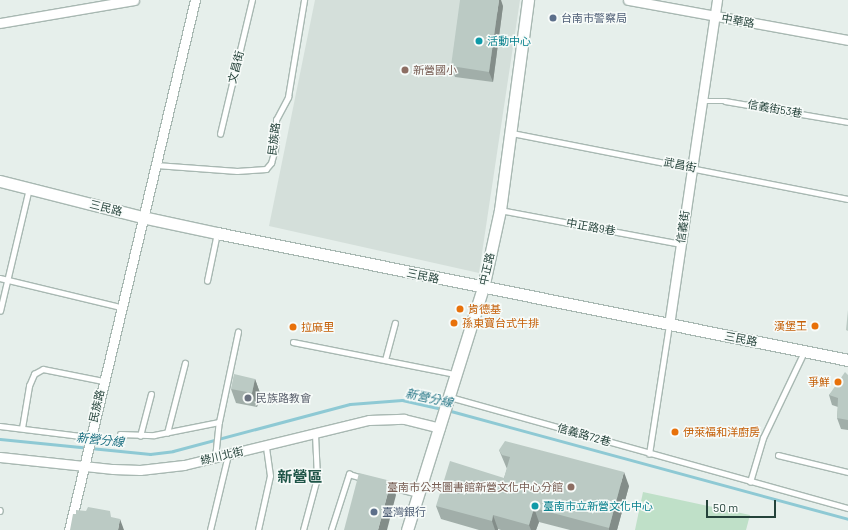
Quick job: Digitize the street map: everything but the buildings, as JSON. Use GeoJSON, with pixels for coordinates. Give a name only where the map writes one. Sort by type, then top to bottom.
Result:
{"type":"FeatureCollection","features":[{"type":"Feature","properties":{"kind":"street"},"geometry":{"type":"LineString","coordinates":[[0,23],[134,0]]}},
{"type":"Feature","properties":{"kind":"street","name":"民族路"},"geometry":{"type":"LineString","coordinates":[[83,466],[154,165],[195,0]]}},
{"type":"Feature","properties":{"kind":"street","name":"中正路"},"geometry":{"type":"LineString","coordinates":[[407,530],[483,288],[500,210],[512,133],[528,0]]}},
{"type":"Feature","properties":{"kind":"street","name":"中華路"},"geometry":{"type":"LineString","coordinates":[[628,0],[848,40]]}},
{"type":"Feature","properties":{"kind":"street","name":"信義街"},"geometry":{"type":"LineString","coordinates":[[669,325],[717,0]]}},
{"type":"Feature","properties":{"kind":"street","name":"三民路"},"geometry":{"type":"LineString","coordinates":[[0,180],[142,217],[217,233],[483,288],[848,360]]}},
{"type":"Feature","properties":{"kind":"street","name":"綠川北街"},"geometry":{"type":"LineString","coordinates":[[0,458],[140,470],[184,465],[370,420],[389,418],[440,425]]}},
{"type":"Feature","properties":{"kind":"street"},"geometry":{"type":"LineString","coordinates":[[69,530],[83,466]]}},
{"type":"Feature","properties":{"kind":"lane","name":"文昌街"},"geometry":{"type":"LineString","coordinates":[[220,134],[252,0]]}},
{"type":"Feature","properties":{"kind":"lane","name":"民族路"},"geometry":{"type":"LineString","coordinates":[[154,165],[237,170],[266,169],[271,163],[275,148],[276,120],[288,97],[304,0]]}},
{"type":"Feature","properties":{"kind":"lane","name":"信義街53巷"},"geometry":{"type":"LineString","coordinates":[[702,101],[725,101],[848,122]]}},
{"type":"Feature","properties":{"kind":"lane","name":"武昌街"},"geometry":{"type":"LineString","coordinates":[[512,133],[848,199]]}},
{"type":"Feature","properties":{"kind":"lane"},"geometry":{"type":"LineString","coordinates":[[0,311],[29,188]]}},
{"type":"Feature","properties":{"kind":"lane","name":"中正路9巷"},"geometry":{"type":"LineString","coordinates":[[500,210],[681,244]]}},
{"type":"Feature","properties":{"kind":"lane"},"geometry":{"type":"LineString","coordinates":[[207,281],[217,233]]}},
{"type":"Feature","properties":{"kind":"lane"},"geometry":{"type":"LineString","coordinates":[[0,278],[121,307]]}},
{"type":"Feature","properties":{"kind":"lane"},"geometry":{"type":"LineString","coordinates":[[385,360],[395,323]]}},
{"type":"Feature","properties":{"kind":"lane","name":"信義街"},"geometry":{"type":"LineString","coordinates":[[649,454],[669,325]]}},
{"type":"Feature","properties":{"kind":"lane"},"geometry":{"type":"LineString","coordinates":[[215,458],[219,422],[238,332]]}},
{"type":"Feature","properties":{"kind":"lane"},"geometry":{"type":"LineString","coordinates":[[292,342],[456,375]]}},
{"type":"Feature","properties":{"kind":"lane"},"geometry":{"type":"LineString","coordinates":[[750,482],[763,438],[804,352]]}},
{"type":"Feature","properties":{"kind":"lane"},"geometry":{"type":"LineString","coordinates":[[167,433],[185,363]]}},
{"type":"Feature","properties":{"kind":"lane"},"geometry":{"type":"LineString","coordinates":[[22,428],[29,386],[34,374],[43,369],[103,381]]}},
{"type":"Feature","properties":{"kind":"lane"},"geometry":{"type":"LineString","coordinates":[[140,436],[151,394]]}},
{"type":"Feature","properties":{"kind":"lane","name":"信義路72巷"},"geometry":{"type":"LineString","coordinates":[[449,400],[848,508]]}},
{"type":"Feature","properties":{"kind":"lane"},"geometry":{"type":"LineString","coordinates":[[120,434],[140,436],[167,433],[219,422]]}},
{"type":"Feature","properties":{"kind":"lane"},"geometry":{"type":"LineString","coordinates":[[0,426],[90,436]]}},
{"type":"Feature","properties":{"kind":"lane"},"geometry":{"type":"LineString","coordinates":[[303,530],[317,478],[315,434]]}},
{"type":"Feature","properties":{"kind":"lane"},"geometry":{"type":"LineString","coordinates":[[258,530],[270,476],[266,446]]}},
{"type":"Feature","properties":{"kind":"lane"},"geometry":{"type":"LineString","coordinates":[[210,530],[228,455]]}},
{"type":"Feature","properties":{"kind":"lane"},"geometry":{"type":"LineString","coordinates":[[778,455],[848,472]]}},
{"type":"Feature","properties":{"kind":"lane"},"geometry":{"type":"LineString","coordinates":[[331,530],[349,474],[370,480]]}},
{"type":"Feature","properties":{"kind":"lane"},"geometry":{"type":"LineString","coordinates":[[383,484],[418,494]]}},
{"type":"Feature","properties":{"kind":"shaded area","name":"新營國小"},"geometry":{"type":"Polygon","coordinates":[[[315,0],[520,0],[479,273],[269,226],[315,0]]]}},
{"type":"Feature","properties":{"kind":"green space"},"geometry":{"type":"Polygon","coordinates":[[[643,492],[750,515],[746,530],[635,530],[643,492]]]}},
{"type":"Feature","properties":{"kind":"waterway","name":"新營分線"},"geometry":{"type":"LineString","coordinates":[[0,439],[150,454],[173,451],[350,404],[402,400],[442,409]]}},
{"type":"Feature","properties":{"kind":"waterway","name":"新營分線"},"geometry":{"type":"LineString","coordinates":[[447,410],[848,519]]}},
{"type":"Feature","properties":{"kind":"place","name":"台南市警察局"},"geometry":{"type":"Point","coordinates":[553,18]}},
{"type":"Feature","properties":{"kind":"place","name":"活動中心"},"geometry":{"type":"Point","coordinates":[479,41]}},
{"type":"Feature","properties":{"kind":"place","name":"新營國小"},"geometry":{"type":"Point","coordinates":[405,70]}},
{"type":"Feature","properties":{"kind":"place","name":"肯德基"},"geometry":{"type":"Point","coordinates":[460,309]}},
{"type":"Feature","properties":{"kind":"place","name":"孫東寶台式牛排"},"geometry":{"type":"Point","coordinates":[454,323]}},
{"type":"Feature","properties":{"kind":"place","name":"漢堡王"},"geometry":{"type":"Point","coordinates":[815,326]}},
{"type":"Feature","properties":{"kind":"place","name":"拉麻里"},"geometry":{"type":"Point","coordinates":[293,327]}},
{"type":"Feature","properties":{"kind":"place","name":"爭鮮"},"geometry":{"type":"Point","coordinates":[838,382]}},
{"type":"Feature","properties":{"kind":"place","name":"民族路教會"},"geometry":{"type":"Point","coordinates":[248,398]}},
{"type":"Feature","properties":{"kind":"place","name":"伊萊福和洋廚房"},"geometry":{"type":"Point","coordinates":[675,432]}},
{"type":"Feature","properties":{"kind":"place","name":"臺南市公共圖書館新營文化中心分館"},"geometry":{"type":"Point","coordinates":[571,487]}},
{"type":"Feature","properties":{"kind":"place","name":"臺南市立新營文化中心"},"geometry":{"type":"Point","coordinates":[535,506]}},
{"type":"Feature","properties":{"kind":"place","name":"臺灣銀行"},"geometry":{"type":"Point","coordinates":[374,512]}},
{"type":"Feature","properties":{"kind":"district","name":"新營區"},"geometry":{"type":"Point","coordinates":[300,477]}}]}
